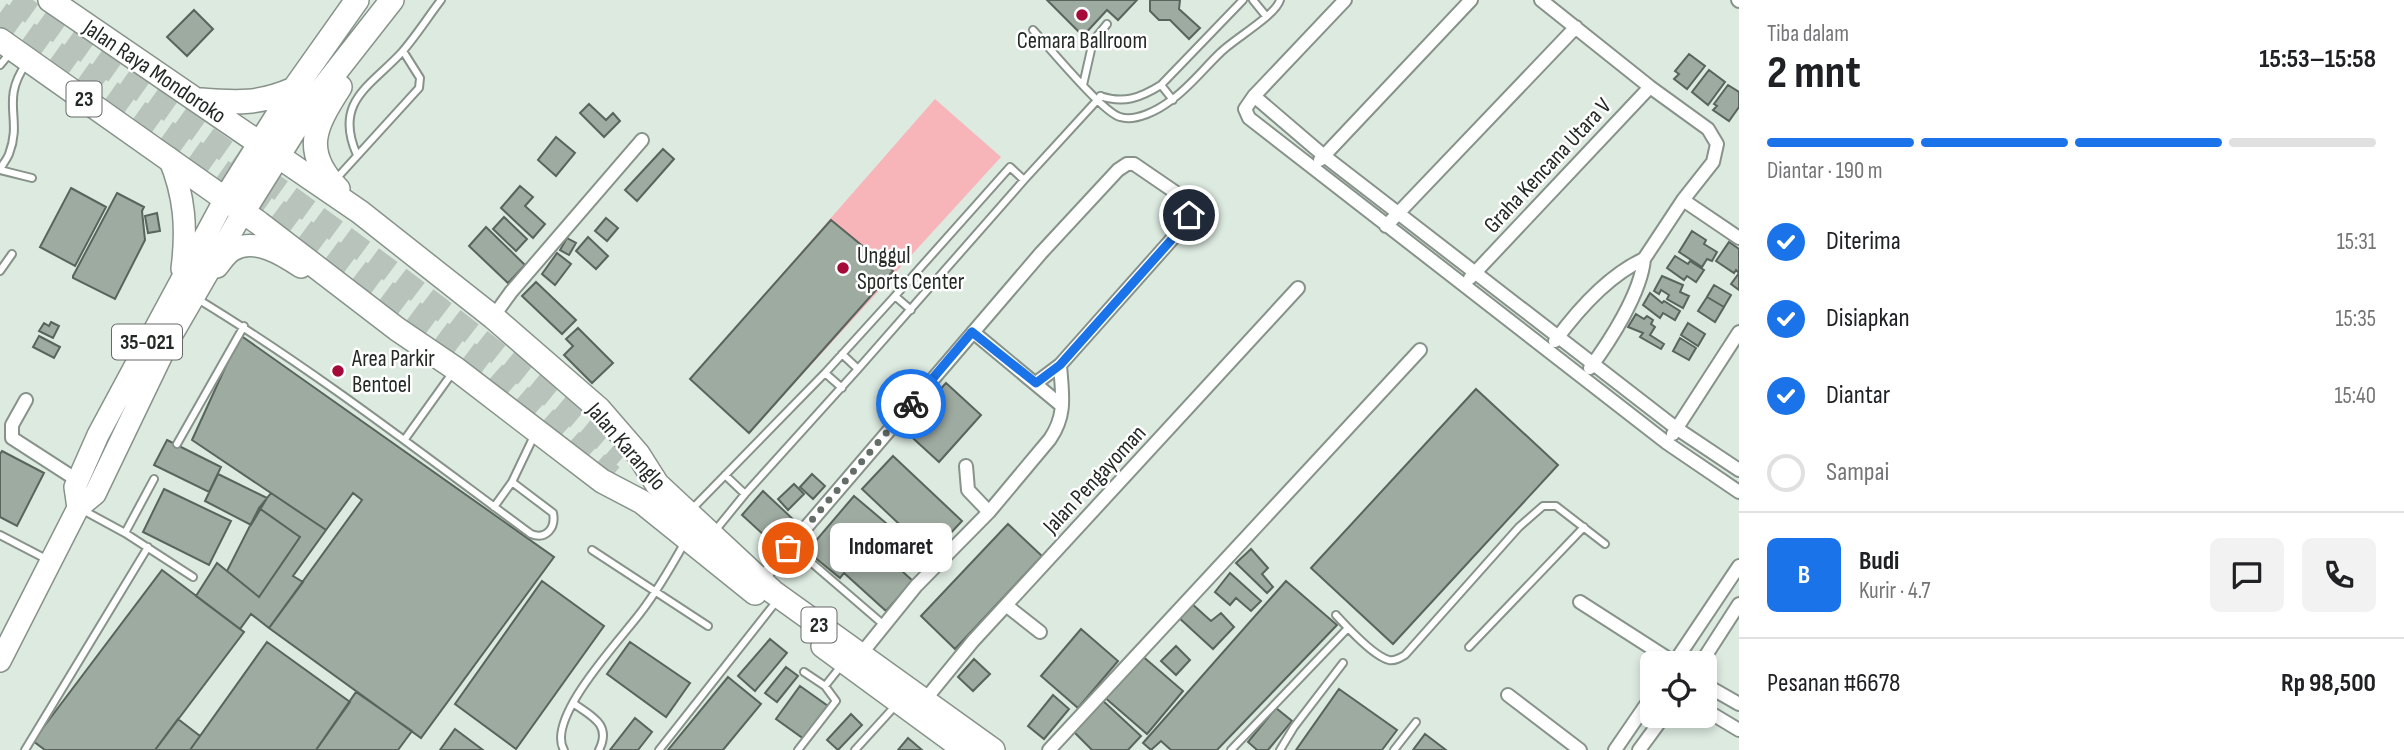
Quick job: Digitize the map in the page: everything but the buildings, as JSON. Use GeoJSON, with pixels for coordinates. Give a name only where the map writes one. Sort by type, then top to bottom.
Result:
{"type":"FeatureCollection","features":[{"type":"Feature","properties":{"kind":"highway","name":"Jalan Raya Mondoroko"},"geometry":{"type":"LineString","coordinates":[[50,0],[270,149]]}},
{"type":"Feature","properties":{"kind":"highway"},"geometry":{"type":"LineString","coordinates":[[270,149],[293,89],[357,0]]}},
{"type":"Feature","properties":{"kind":"highway"},"geometry":{"type":"LineString","coordinates":[[234,206],[270,149],[312,102],[392,0]]}},
{"type":"Feature","properties":{"kind":"highway"},"geometry":{"type":"LineString","coordinates":[[360,212],[322,169],[314,148],[315,135],[324,112],[366,48],[405,0]]}},
{"type":"Feature","properties":{"kind":"highway","name":"23"},"geometry":{"type":"LineString","coordinates":[[10,54],[169,158],[234,206]]}},
{"type":"Feature","properties":{"kind":"highway"},"geometry":{"type":"LineString","coordinates":[[199,100],[237,103],[263,101],[293,89]]}},
{"type":"Feature","properties":{"kind":"highway","name":"Jalan Karanglo"},"geometry":{"type":"LineString","coordinates":[[270,149],[360,212],[493,317],[600,409],[638,454],[657,484],[851,662],[898,702],[965,750]]}},
{"type":"Feature","properties":{"kind":"highway","name":"Jalan Karanglo"},"geometry":{"type":"LineString","coordinates":[[234,206],[397,329],[456,369],[602,481],[642,502],[772,607],[851,662],[924,701],[993,750]]}},
{"type":"Feature","properties":{"kind":"highway","name":"23"},"geometry":{"type":"LineString","coordinates":[[642,502],[617,466],[657,484]]}},
{"type":"Feature","properties":{"kind":"main road","name":"35-021"},"geometry":{"type":"LineString","coordinates":[[0,661],[78,508],[95,494],[170,338],[189,290],[185,216],[180,187],[169,158]]}},
{"type":"Feature","properties":{"kind":"main road","name":"35-021"},"geometry":{"type":"LineString","coordinates":[[78,508],[75,487],[98,435],[189,290],[234,206]]}},
{"type":"Feature","properties":{"kind":"main road","name":"35-021"},"geometry":{"type":"LineString","coordinates":[[189,290],[231,251],[255,246],[279,253],[397,329]]}},
{"type":"Feature","properties":{"kind":"street"},"geometry":{"type":"LineString","coordinates":[[1345,0],[1254,96],[1245,109],[1249,118],[1667,443],[1739,492]]}},
{"type":"Feature","properties":{"kind":"street"},"geometry":{"type":"LineString","coordinates":[[1312,169],[1471,0]]}},
{"type":"Feature","properties":{"kind":"street"},"geometry":{"type":"LineString","coordinates":[[1541,0],[1650,87],[1708,129],[1716,139],[1717,149],[1715,159],[1643,259],[1625,269],[1602,288],[1548,350]]}},
{"type":"Feature","properties":{"kind":"street"},"geometry":{"type":"LineString","coordinates":[[1387,226],[1576,27]]}},
{"type":"Feature","properties":{"kind":"street","name":"Graha Kencana Utara V"},"geometry":{"type":"LineString","coordinates":[[1463,285],[1650,87]]}},
{"type":"Feature","properties":{"kind":"street"},"geometry":{"type":"LineString","coordinates":[[1254,96],[1324,155],[1593,364],[1676,428],[1739,470]]}},
{"type":"Feature","properties":{"kind":"street"},"geometry":{"type":"LineString","coordinates":[[493,317],[511,292],[642,140]]}},
{"type":"Feature","properties":{"kind":"street"},"geometry":{"type":"LineString","coordinates":[[761,580],[972,332],[1118,170],[1127,164],[1134,164],[1188,201],[1189,215],[1181,229],[1060,365],[1036,383]]}},
{"type":"Feature","properties":{"kind":"street"},"geometry":{"type":"LineString","coordinates":[[1683,200],[1739,238]]}},
{"type":"Feature","properties":{"kind":"street"},"geometry":{"type":"LineString","coordinates":[[1583,377],[1635,291],[1643,268],[1643,259]]}},
{"type":"Feature","properties":{"kind":"street","name":"Jalan Pengayoman"},"geometry":{"type":"LineString","coordinates":[[924,701],[974,641],[1298,288]]}},
{"type":"Feature","properties":{"kind":"street"},"geometry":{"type":"LineString","coordinates":[[1667,443],[1739,331]]}},
{"type":"Feature","properties":{"kind":"street"},"geometry":{"type":"LineString","coordinates":[[972,332],[1062,406]]}},
{"type":"Feature","properties":{"kind":"street"},"geometry":{"type":"LineString","coordinates":[[1052,749],[1420,350]]}},
{"type":"Feature","properties":{"kind":"street"},"geometry":{"type":"LineString","coordinates":[[851,662],[916,586],[989,512],[1050,439],[1060,420],[1062,406],[1060,365]]}},
{"type":"Feature","properties":{"kind":"street"},"geometry":{"type":"LineString","coordinates":[[26,400],[12,425],[12,438],[77,480]]}},
{"type":"Feature","properties":{"kind":"street"},"geometry":{"type":"LineString","coordinates":[[966,466],[968,490],[989,512]]}},
{"type":"Feature","properties":{"kind":"street"},"geometry":{"type":"LineString","coordinates":[[1682,651],[1739,566]]}},
{"type":"Feature","properties":{"kind":"street"},"geometry":{"type":"LineString","coordinates":[[1580,602],[1656,651]]}},
{"type":"Feature","properties":{"kind":"street"},"geometry":{"type":"LineString","coordinates":[[1709,651],[1739,604]]}},
{"type":"Feature","properties":{"kind":"street"},"geometry":{"type":"LineString","coordinates":[[1007,606],[1040,632]]}},
{"type":"Feature","properties":{"kind":"street"},"geometry":{"type":"LineString","coordinates":[[1717,691],[1739,704]]}},
{"type":"Feature","properties":{"kind":"street"},"geometry":{"type":"LineString","coordinates":[[1508,695],[1580,750]]}},
{"type":"Feature","properties":{"kind":"street"},"geometry":{"type":"LineString","coordinates":[[1615,750],[1640,714]]}},
{"type":"Feature","properties":{"kind":"street"},"geometry":{"type":"LineString","coordinates":[[1717,717],[1739,730]]}},
{"type":"Feature","properties":{"kind":"street"},"geometry":{"type":"LineString","coordinates":[[1639,750],[1655,728]]}},
{"type":"Feature","properties":{"kind":"lane"},"geometry":{"type":"LineString","coordinates":[[356,155],[349,128],[351,111],[358,94],[402,51],[441,0]]}},
{"type":"Feature","properties":{"kind":"lane"},"geometry":{"type":"LineString","coordinates":[[1099,99],[1125,101],[1145,95],[1161,85],[1243,0]]}},
{"type":"Feature","properties":{"kind":"lane"},"geometry":{"type":"LineString","coordinates":[[1253,0],[1266,16]]}},
{"type":"Feature","properties":{"kind":"lane"},"geometry":{"type":"LineString","coordinates":[[1033,30],[1099,99],[1121,117],[1133,117],[1152,112],[1172,100],[1227,46],[1275,10],[1280,0]]}},
{"type":"Feature","properties":{"kind":"lane"},"geometry":{"type":"LineString","coordinates":[[1085,86],[1093,41],[1107,24]]}},
{"type":"Feature","properties":{"kind":"lane"},"geometry":{"type":"LineString","coordinates":[[332,183],[419,88],[420,78],[402,51]]}},
{"type":"Feature","properties":{"kind":"lane"},"geometry":{"type":"LineString","coordinates":[[10,54],[13,80],[8,99],[12,135],[9,154],[0,169],[32,178]]}},
{"type":"Feature","properties":{"kind":"lane"},"geometry":{"type":"LineString","coordinates":[[1161,85],[1172,100]]}},
{"type":"Feature","properties":{"kind":"lane"},"geometry":{"type":"LineString","coordinates":[[712,535],[1024,180],[1099,99]]}},
{"type":"Feature","properties":{"kind":"lane"},"geometry":{"type":"LineString","coordinates":[[1125,101],[1133,117]]}},
{"type":"Feature","properties":{"kind":"lane"},"geometry":{"type":"LineString","coordinates":[[689,512],[825,373],[1010,167],[1024,180]]}},
{"type":"Feature","properties":{"kind":"lane"},"geometry":{"type":"LineString","coordinates":[[0,271],[12,254]]}},
{"type":"Feature","properties":{"kind":"lane"},"geometry":{"type":"LineString","coordinates":[[189,290],[405,439],[533,535],[548,533],[553,524],[554,513],[512,482]]}},
{"type":"Feature","properties":{"kind":"lane"},"geometry":{"type":"LineString","coordinates":[[895,296],[911,310]]}},
{"type":"Feature","properties":{"kind":"lane"},"geometry":{"type":"LineString","coordinates":[[177,444],[244,326]]}},
{"type":"Feature","properties":{"kind":"lane"},"geometry":{"type":"LineString","coordinates":[[842,354],[858,369]]}},
{"type":"Feature","properties":{"kind":"lane"},"geometry":{"type":"LineString","coordinates":[[405,439],[456,369]]}},
{"type":"Feature","properties":{"kind":"lane"},"geometry":{"type":"LineString","coordinates":[[825,373],[842,388]]}},
{"type":"Feature","properties":{"kind":"lane"},"geometry":{"type":"LineString","coordinates":[[494,507],[512,482],[537,430]]}},
{"type":"Feature","properties":{"kind":"lane"},"geometry":{"type":"LineString","coordinates":[[725,475],[746,494]]}},
{"type":"Feature","properties":{"kind":"lane"},"geometry":{"type":"LineString","coordinates":[[125,533],[154,479]]}},
{"type":"Feature","properties":{"kind":"lane"},"geometry":{"type":"LineString","coordinates":[[1336,615],[1385,658],[1399,659],[1519,527],[1546,505],[1553,505],[1605,544]]}},
{"type":"Feature","properties":{"kind":"lane"},"geometry":{"type":"LineString","coordinates":[[78,508],[125,533],[192,577]]}},
{"type":"Feature","properties":{"kind":"lane"},"geometry":{"type":"LineString","coordinates":[[1469,648],[1584,527]]}},
{"type":"Feature","properties":{"kind":"lane"},"geometry":{"type":"LineString","coordinates":[[0,535],[51,561]]}},
{"type":"Feature","properties":{"kind":"lane"},"geometry":{"type":"LineString","coordinates":[[564,750],[560,735],[573,703],[655,592],[686,539]]}},
{"type":"Feature","properties":{"kind":"lane"},"geometry":{"type":"LineString","coordinates":[[25,750],[148,547]]}},
{"type":"Feature","properties":{"kind":"lane"},"geometry":{"type":"LineString","coordinates":[[592,550],[708,626]]}},
{"type":"Feature","properties":{"kind":"lane"},"geometry":{"type":"LineString","coordinates":[[813,564],[884,625]]}},
{"type":"Feature","properties":{"kind":"lane"},"geometry":{"type":"LineString","coordinates":[[659,750],[698,697],[772,607]]}},
{"type":"Feature","properties":{"kind":"lane"},"geometry":{"type":"LineString","coordinates":[[1231,750],[1348,628]]}},
{"type":"Feature","properties":{"kind":"lane"},"geometry":{"type":"LineString","coordinates":[[825,686],[851,662]]}},
{"type":"Feature","properties":{"kind":"lane"},"geometry":{"type":"LineString","coordinates":[[1280,750],[1294,727],[1343,663]]}},
{"type":"Feature","properties":{"kind":"lane"},"geometry":{"type":"LineString","coordinates":[[798,750],[836,703],[835,697],[825,686],[804,672]]}},
{"type":"Feature","properties":{"kind":"lane"},"geometry":{"type":"LineString","coordinates":[[855,750],[898,702]]}},
{"type":"Feature","properties":{"kind":"lane"},"geometry":{"type":"LineString","coordinates":[[573,703],[601,724],[604,737],[599,750]]}},
{"type":"Feature","properties":{"kind":"lane"},"geometry":{"type":"LineString","coordinates":[[1394,750],[1416,722]]}},
{"type":"Feature","properties":{"kind":"shaded area","name":"Unggul Sports Center"},"geometry":{"type":"Polygon","coordinates":[[[935,99],[1001,157],[749,433],[690,379],[935,99]]]}},
{"type":"Feature","properties":{"kind":"tunnel"},"geometry":{"type":"LineString","coordinates":[[13,0],[400,278],[623,457]]}},
{"type":"Feature","properties":{"kind":"tunnel"},"geometry":{"type":"LineString","coordinates":[[0,13],[276,209],[489,368],[612,476]]}},
{"type":"Feature","properties":{"kind":"way so far"},"geometry":{"type":"LineString","coordinates":[[788,548],[911,404]]}},
{"type":"Feature","properties":{"kind":"place","name":"Cemara Ballroom"},"geometry":{"type":"Point","coordinates":[1082,15]}},
{"type":"Feature","properties":{"kind":"place","name":"Unggul Sports Center"},"geometry":{"type":"Point","coordinates":[843,268]}},
{"type":"Feature","properties":{"kind":"place","name":"Area Parkir Bentoel"},"geometry":{"type":"Point","coordinates":[338,371]}},
{"type":"Feature","properties":{"kind":"place","name":"Indomaret"},"geometry":{"type":"Point","coordinates":[788,548]}},
{"type":"Feature","properties":{"kind":"route"},"geometry":{"type":"LineString","coordinates":[[911,404],[972,332],[1036,383],[1060,365],[1181,229],[1189,215]]}}]}
